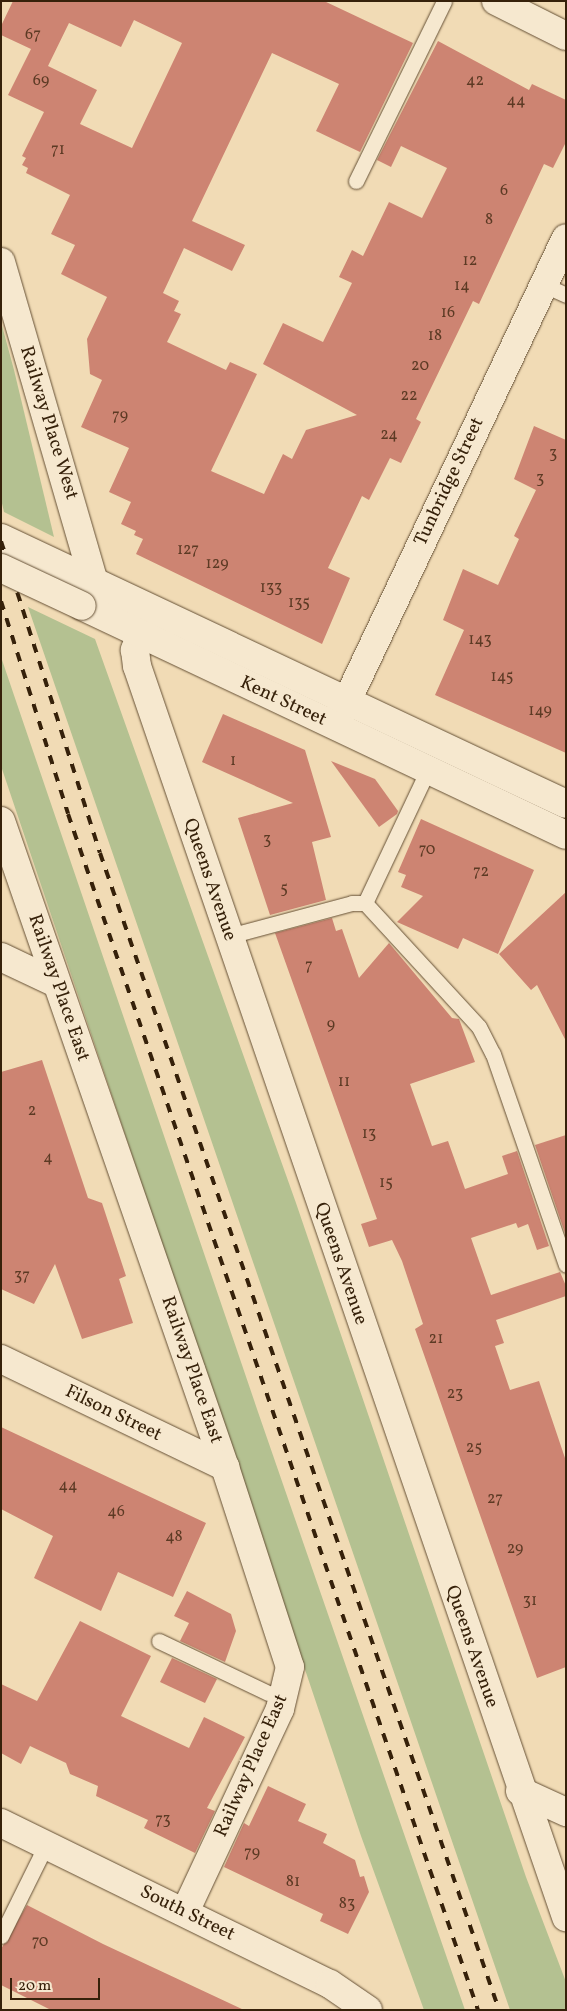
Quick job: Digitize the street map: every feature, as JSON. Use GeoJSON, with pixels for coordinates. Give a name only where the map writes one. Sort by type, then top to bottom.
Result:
{"type":"FeatureCollection","features":[{"type":"Feature","properties":{"kind":"street"},"geometry":{"type":"LineString","coordinates":[[496,1],[566,36]]}},
{"type":"Feature","properties":{"kind":"street","name":"Tunbridge Street"},"geometry":{"type":"LineString","coordinates":[[341,714],[555,290],[566,238]]}},
{"type":"Feature","properties":{"kind":"street","name":"Railway Place West"},"geometry":{"type":"LineString","coordinates":[[1,262],[88,595]]}},
{"type":"Feature","properties":{"kind":"street","name":"Kent Street"},"geometry":{"type":"LineString","coordinates":[[1,538],[67,569],[88,595],[140,635],[566,804]]}},
{"type":"Feature","properties":{"kind":"street","name":"Kent Street"},"geometry":{"type":"LineString","coordinates":[[1,568],[88,595],[150,609],[341,714],[428,770],[566,835]]}},
{"type":"Feature","properties":{"kind":"street","name":"Queens Avenue"},"geometry":{"type":"LineString","coordinates":[[150,609],[135,650],[137,666],[520,1791],[566,1917]]}},
{"type":"Feature","properties":{"kind":"street","name":"Railway Place East"},"geometry":{"type":"LineString","coordinates":[[1,821],[225,1467],[290,1668],[280,1709],[185,1912]]}},
{"type":"Feature","properties":{"kind":"street"},"geometry":{"type":"LineString","coordinates":[[1,957],[56,983]]}},
{"type":"Feature","properties":{"kind":"street","name":"Filson Street"},"geometry":{"type":"LineString","coordinates":[[1,1359],[225,1467]]}},
{"type":"Feature","properties":{"kind":"street"},"geometry":{"type":"LineString","coordinates":[[520,1791],[566,1812]]}},
{"type":"Feature","properties":{"kind":"street","name":"South Street"},"geometry":{"type":"LineString","coordinates":[[1,1823],[330,1984],[368,2010]]}},
{"type":"Feature","properties":{"kind":"lane"},"geometry":{"type":"LineString","coordinates":[[356,181],[444,1]]}},
{"type":"Feature","properties":{"kind":"lane"},"geometry":{"type":"LineString","coordinates":[[365,903],[428,770]]}},
{"type":"Feature","properties":{"kind":"lane"},"geometry":{"type":"LineString","coordinates":[[229,936],[352,903],[365,903],[479,1027],[493,1054],[566,1265]]}},
{"type":"Feature","properties":{"kind":"lane"},"geometry":{"type":"LineString","coordinates":[[159,1641],[268,1693]]}},
{"type":"Feature","properties":{"kind":"lane"},"geometry":{"type":"LineString","coordinates":[[1,1936],[46,1845]]}},
{"type":"Feature","properties":{"kind":"green space"},"geometry":{"type":"Polygon","coordinates":[[[1,322],[54,537],[4,512],[1,499],[1,322]]]}},
{"type":"Feature","properties":{"kind":"green space"},"geometry":{"type":"Polygon","coordinates":[[[28,607],[95,639],[296,1203],[526,1877],[566,1982],[566,2010],[510,2010],[28,607]]]}},
{"type":"Feature","properties":{"kind":"green space"},"geometry":{"type":"Polygon","coordinates":[[[1,657],[258,1412],[465,2010],[424,2010],[361,1836],[1,766],[1,657]]]}},
{"type":"Feature","properties":{"kind":"building"},"geometry":{"type":"Polygon","coordinates":[[[13,1],[324,1],[413,43],[360,152],[316,131],[339,84],[272,53],[192,221],[245,245],[232,271],[184,248],[163,293],[179,301],[174,311],[181,314],[167,342],[226,370],[230,362],[257,374],[211,471],[264,494],[283,454],[292,459],[306,430],[357,415],[263,364],[283,323],[323,342],[352,283],[339,277],[352,250],[363,256],[389,202],[422,218],[447,168],[401,146],[391,167],[377,160],[438,41],[529,90],[532,84],[566,100],[566,142],[553,168],[544,164],[479,304],[473,301],[416,419],[421,422],[401,463],[390,458],[369,500],[362,496],[328,568],[350,578],[322,644],[136,554],[143,539],[134,535],[136,531],[121,524],[131,502],[109,492],[129,448],[81,427],[102,380],[90,374],[87,339],[107,297],[61,274],[75,245],[51,234],[70,195],[26,173],[28,168],[22,165],[26,158],[22,156],[44,112],[8,95],[31,49],[1,35],[1,26],[13,1]],[[134,20],[121,47],[69,23],[48,66],[97,90],[80,124],[132,148],[182,43],[134,20]]]}},
{"type":"Feature","properties":{"kind":"building"},"geometry":{"type":"Polygon","coordinates":[[[534,426],[566,440],[566,753],[435,695],[464,630],[443,620],[463,569],[498,585],[519,539],[514,536],[536,490],[514,479],[534,426]]]}},
{"type":"Feature","properties":{"kind":"building"},"geometry":{"type":"Polygon","coordinates":[[[223,714],[305,750],[331,837],[312,842],[326,900],[270,915],[238,818],[293,803],[202,762],[223,714]]]}},
{"type":"Feature","properties":{"kind":"building"},"geometry":{"type":"Polygon","coordinates":[[[331,761],[375,779],[398,811],[397,814],[379,827],[331,761]]]}},
{"type":"Feature","properties":{"kind":"building"},"geometry":{"type":"Polygon","coordinates":[[[421,819],[534,870],[498,954],[463,938],[458,949],[397,922],[423,896],[401,887],[406,875],[398,872],[421,819]]]}},
{"type":"Feature","properties":{"kind":"building"},"geometry":{"type":"Polygon","coordinates":[[[566,892],[566,1041],[537,985],[531,990],[499,954],[566,892]]]}},
{"type":"Feature","properties":{"kind":"building"},"geometry":{"type":"Polygon","coordinates":[[[332,918],[336,931],[342,929],[359,978],[389,943],[452,1018],[459,1019],[475,1062],[410,1084],[432,1146],[448,1141],[465,1189],[508,1174],[502,1156],[517,1151],[549,1246],[537,1250],[528,1224],[518,1228],[516,1223],[471,1238],[491,1295],[560,1272],[566,1286],[566,1296],[496,1320],[504,1343],[495,1346],[510,1390],[539,1381],[566,1461],[566,1667],[537,1678],[415,1329],[423,1324],[402,1261],[392,1240],[369,1247],[361,1224],[377,1219],[275,933],[332,918]]]}},
{"type":"Feature","properties":{"kind":"building"},"geometry":{"type":"Polygon","coordinates":[[[42,1060],[88,1198],[102,1203],[126,1276],[119,1279],[133,1323],[82,1339],[55,1264],[34,1304],[1,1289],[1,1072],[42,1060]]]}},
{"type":"Feature","properties":{"kind":"building"},"geometry":{"type":"Polygon","coordinates":[[[566,1135],[566,1236],[535,1145],[566,1135]]]}},
{"type":"Feature","properties":{"kind":"building"},"geometry":{"type":"Polygon","coordinates":[[[1,1427],[206,1523],[173,1597],[118,1572],[101,1611],[34,1578],[53,1536],[1,1509],[1,1427]]]}},
{"type":"Feature","properties":{"kind":"building"},"geometry":{"type":"Polygon","coordinates":[[[187,1591],[231,1614],[236,1631],[225,1662],[180,1641],[189,1623],[174,1616],[187,1591]]]}},
{"type":"Feature","properties":{"kind":"building"},"geometry":{"type":"Polygon","coordinates":[[[80,1621],[151,1656],[121,1716],[189,1748],[204,1717],[245,1737],[207,1808],[215,1811],[195,1853],[144,1828],[148,1820],[96,1796],[98,1786],[70,1774],[66,1763],[30,1746],[21,1764],[1,1753],[1,1684],[37,1701],[80,1621]]]}},
{"type":"Feature","properties":{"kind":"building"},"geometry":{"type":"Polygon","coordinates":[[[172,1658],[217,1679],[205,1703],[160,1682],[172,1658]]]}},
{"type":"Feature","properties":{"kind":"building"},"geometry":{"type":"Polygon","coordinates":[[[268,1786],[306,1804],[298,1821],[327,1834],[323,1843],[355,1860],[360,1877],[364,1876],[369,1892],[348,1934],[320,1921],[323,1914],[224,1867],[244,1823],[249,1826],[268,1786]]]}},
{"type":"Feature","properties":{"kind":"building"},"geometry":{"type":"Polygon","coordinates":[[[27,1905],[103,1944],[244,2010],[51,2010],[1,1985],[1,1949],[27,1905]]]}},
{"type":"Feature","properties":{"kind":"railway"},"geometry":{"type":"LineString","coordinates":[[1,541],[100,853],[499,2010]]}},
{"type":"Feature","properties":{"kind":"railway"},"geometry":{"type":"LineString","coordinates":[[1,601],[68,814],[478,2010]]}}]}
